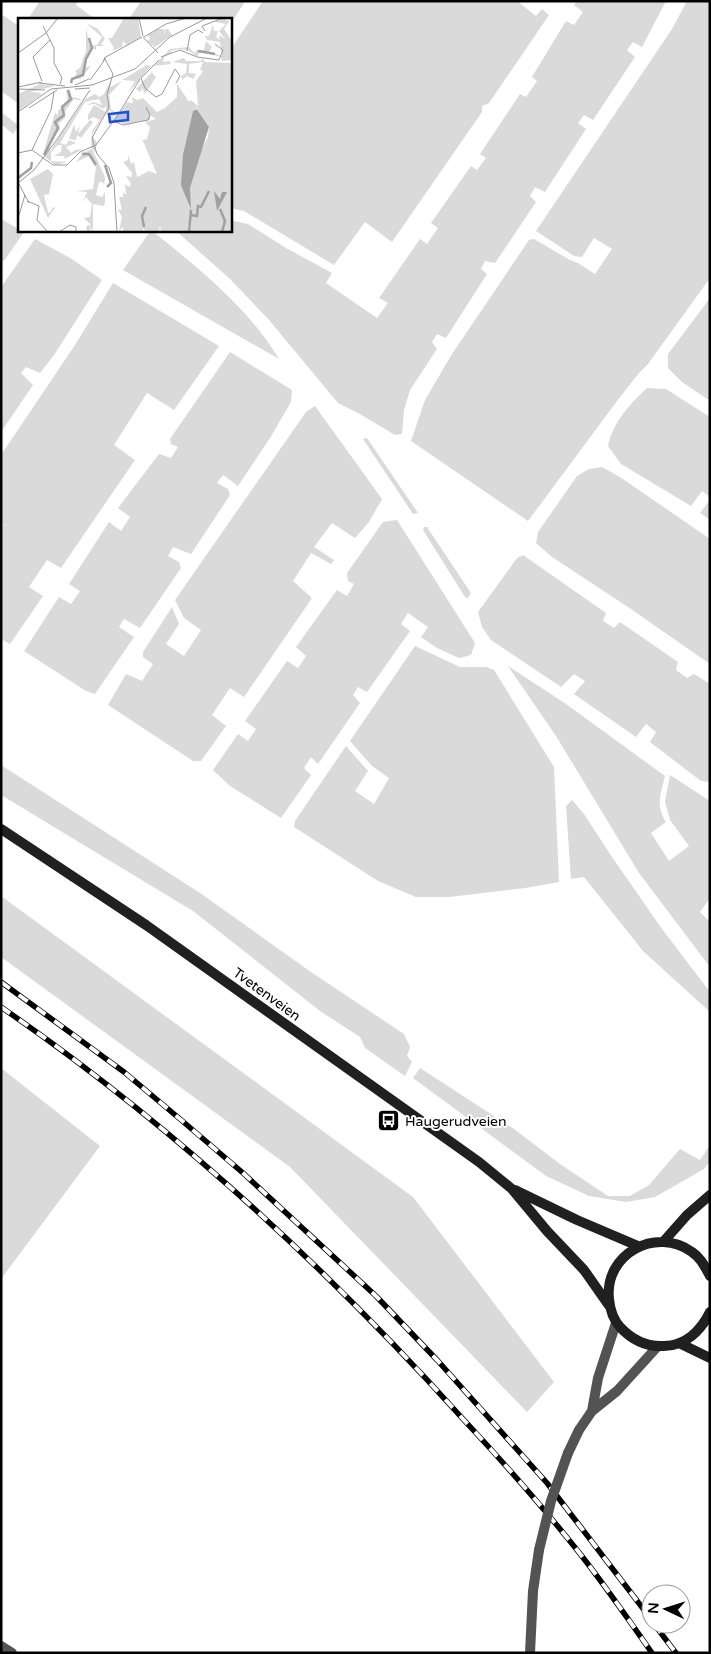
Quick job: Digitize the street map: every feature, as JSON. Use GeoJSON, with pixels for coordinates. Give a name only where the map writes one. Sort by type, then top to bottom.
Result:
{"type":"FeatureCollection","features":[{"type":"Feature","properties":{"kind":"main road","name":"Tvetenveien"},"geometry":{"type":"LineString","coordinates":[[1,829],[138,920],[479,1162],[512,1189],[546,1231],[584,1270],[610,1307]]}},
{"type":"Feature","properties":{"kind":"main road","name":"Tvetenveien"},"geometry":{"type":"LineString","coordinates":[[512,1189],[638,1246]]}},
{"type":"Feature","properties":{"kind":"main road"},"geometry":{"type":"LineString","coordinates":[[664,1241],[687,1215],[710,1195]]}},
{"type":"Feature","properties":{"kind":"main road","name":"Tvetenveien"},"geometry":{"type":"LineString","coordinates":[[710,1276],[704,1264],[693,1252],[680,1244],[664,1241],[650,1242],[638,1246],[625,1254],[616,1265],[610,1278],[608,1293],[610,1307],[616,1323],[635,1340],[646,1344],[668,1346],[690,1338],[699,1330],[710,1312]]}},
{"type":"Feature","properties":{"kind":"main road"},"geometry":{"type":"LineString","coordinates":[[679,1343],[710,1358]]}},
{"type":"Feature","properties":{"kind":"street"},"geometry":{"type":"LineString","coordinates":[[592,1411],[598,1378],[616,1323]]}},
{"type":"Feature","properties":{"kind":"street"},"geometry":{"type":"LineString","coordinates":[[530,1653],[533,1591],[539,1550],[551,1501],[568,1453],[579,1430],[592,1411],[617,1390],[658,1346]]}},
{"type":"Feature","properties":{"kind":"street"},"geometry":{"type":"LineString","coordinates":[[1,1646],[12,1653]]}},
{"type":"Feature","properties":{"kind":"shaded area"},"geometry":{"type":"Polygon","coordinates":[[[40,1],[78,1],[76,5],[94,18],[29,18],[40,1]]]}},
{"type":"Feature","properties":{"kind":"shaded area"},"geometry":{"type":"Polygon","coordinates":[[[141,1],[242,1],[244,3],[231,23],[231,18],[130,18],[141,1]]]}},
{"type":"Feature","properties":{"kind":"shaded area"},"geometry":{"type":"Polygon","coordinates":[[[263,1],[517,1],[536,16],[542,9],[549,15],[489,103],[482,106],[482,112],[392,242],[365,222],[334,265],[244,211],[231,208],[231,49],[263,1]]]}},
{"type":"Feature","properties":{"kind":"shaded area"},"geometry":{"type":"Polygon","coordinates":[[[577,1],[666,1],[642,47],[633,42],[627,50],[635,57],[593,120],[584,115],[578,123],[586,129],[545,192],[535,187],[530,196],[536,202],[495,263],[485,261],[481,269],[487,274],[446,338],[437,334],[432,342],[437,349],[410,390],[404,410],[402,434],[395,435],[338,403],[269,320],[230,279],[176,231],[231,231],[231,220],[248,224],[286,248],[332,273],[326,283],[377,318],[388,303],[379,298],[420,239],[427,244],[438,228],[431,223],[471,166],[477,170],[486,158],[480,154],[520,94],[526,97],[537,81],[532,77],[566,21],[574,25],[583,12],[574,5],[577,1]]]}},
{"type":"Feature","properties":{"kind":"shaded area"},"geometry":{"type":"Polygon","coordinates":[[[687,1],[707,1],[710,3],[710,278],[648,364],[617,401],[528,521],[411,441],[425,400],[452,354],[529,240],[534,239],[595,274],[612,249],[594,238],[582,257],[574,256],[536,231],[672,29],[687,1]]]}},
{"type":"Feature","properties":{"kind":"shaded area"},"geometry":{"type":"Polygon","coordinates":[[[1,14],[18,25],[18,103],[1,91],[1,14]]]}},
{"type":"Feature","properties":{"kind":"shaded area"},"geometry":{"type":"Polygon","coordinates":[[[1,112],[18,125],[18,127],[13,134],[1,124],[1,112]]]}},
{"type":"Feature","properties":{"kind":"shaded area"},"geometry":{"type":"Polygon","coordinates":[[[1,219],[18,229],[18,231],[24,232],[4,261],[1,259],[1,219]]]}},
{"type":"Feature","properties":{"kind":"shaded area"},"geometry":{"type":"Polygon","coordinates":[[[150,231],[152,231],[204,273],[237,305],[279,359],[123,270],[150,231]]]}},
{"type":"Feature","properties":{"kind":"shaded area"},"geometry":{"type":"Polygon","coordinates":[[[35,239],[72,259],[102,280],[54,355],[40,373],[26,367],[21,373],[33,385],[1,432],[1,287],[35,239]]]}},
{"type":"Feature","properties":{"kind":"shaded area"},"geometry":{"type":"Polygon","coordinates":[[[113,283],[219,346],[174,410],[147,393],[114,445],[135,460],[61,568],[47,560],[29,587],[43,596],[10,644],[1,639],[1,528],[4,525],[1,523],[1,455],[75,345],[113,283]]]}},
{"type":"Feature","properties":{"kind":"shaded area"},"geometry":{"type":"Polygon","coordinates":[[[710,298],[710,401],[682,382],[668,368],[668,354],[710,298]]]}},
{"type":"Feature","properties":{"kind":"shaded area"},"geometry":{"type":"Polygon","coordinates":[[[230,352],[292,390],[291,402],[238,486],[223,475],[217,483],[228,489],[230,495],[191,554],[173,547],[168,556],[179,562],[181,568],[140,628],[124,619],[119,627],[134,637],[95,694],[86,691],[24,651],[59,597],[71,604],[80,591],[69,584],[109,522],[121,531],[130,517],[118,508],[159,454],[171,458],[178,447],[171,444],[170,439],[230,352]]]}},
{"type":"Feature","properties":{"kind":"shaded area"},"geometry":{"type":"Polygon","coordinates":[[[647,388],[666,389],[710,417],[710,497],[702,491],[691,506],[621,464],[608,446],[610,437],[623,414],[647,388]]]}},
{"type":"Feature","properties":{"kind":"shaded area"},"geometry":{"type":"Polygon","coordinates":[[[315,406],[382,499],[369,522],[355,538],[332,523],[314,547],[334,560],[331,564],[311,553],[293,581],[312,598],[244,697],[230,688],[212,715],[226,726],[201,761],[193,761],[108,705],[126,674],[142,681],[153,664],[143,657],[143,652],[172,607],[179,624],[166,644],[184,656],[201,630],[184,618],[175,600],[306,412],[315,406]]]}},
{"type":"Feature","properties":{"kind":"shaded area"},"geometry":{"type":"Polygon","coordinates":[[[367,438],[418,513],[413,514],[363,439],[367,438]]]}},
{"type":"Feature","properties":{"kind":"shaded area"},"geometry":{"type":"Polygon","coordinates":[[[602,467],[620,477],[710,539],[710,664],[552,557],[536,543],[538,532],[577,476],[589,469],[602,467]]]}},
{"type":"Feature","properties":{"kind":"shaded area"},"geometry":{"type":"Polygon","coordinates":[[[710,500],[710,520],[700,513],[710,500]]]}},
{"type":"Feature","properties":{"kind":"shaded area"},"geometry":{"type":"Polygon","coordinates":[[[397,520],[475,643],[471,655],[459,658],[437,648],[421,637],[428,627],[408,613],[401,624],[410,631],[367,692],[358,687],[353,695],[360,703],[318,764],[311,757],[304,768],[311,775],[281,818],[230,786],[213,770],[238,734],[248,741],[256,729],[245,721],[287,661],[298,668],[306,656],[296,647],[337,590],[347,596],[354,584],[348,581],[347,573],[383,522],[397,520]]]}},
{"type":"Feature","properties":{"kind":"shaded area"},"geometry":{"type":"Polygon","coordinates":[[[424,527],[427,527],[471,593],[468,598],[465,597],[423,530],[424,527]]]}},
{"type":"Feature","properties":{"kind":"shaded area"},"geometry":{"type":"Polygon","coordinates":[[[523,555],[606,613],[603,621],[614,628],[620,622],[678,662],[676,670],[687,678],[694,674],[710,684],[710,782],[701,781],[650,742],[656,732],[646,724],[636,737],[574,694],[585,681],[574,674],[561,687],[491,640],[482,627],[478,612],[517,558],[523,555]]]}},
{"type":"Feature","properties":{"kind":"shaded area"},"geometry":{"type":"Polygon","coordinates":[[[415,646],[460,667],[486,667],[494,670],[554,767],[559,882],[449,897],[416,897],[378,881],[294,827],[295,821],[346,746],[368,771],[355,791],[374,804],[389,778],[372,766],[350,741],[415,646]]]}},
{"type":"Feature","properties":{"kind":"shaded area"},"geometry":{"type":"Polygon","coordinates":[[[508,666],[566,704],[665,776],[660,805],[666,822],[651,833],[669,861],[689,846],[670,820],[665,802],[670,775],[710,801],[710,898],[700,912],[710,922],[710,967],[639,873],[556,736],[508,666]]]}},
{"type":"Feature","properties":{"kind":"shaded area"},"geometry":{"type":"Polygon","coordinates":[[[1,765],[200,893],[311,972],[404,1034],[410,1047],[407,1056],[412,1062],[405,1076],[365,1048],[360,1037],[320,1011],[193,911],[1,795],[1,765]]]}},
{"type":"Feature","properties":{"kind":"shaded area"},"geometry":{"type":"Polygon","coordinates":[[[572,800],[584,814],[662,929],[710,992],[710,1012],[643,951],[584,877],[571,879],[566,806],[572,800]]]}},
{"type":"Feature","properties":{"kind":"shaded area"},"geometry":{"type":"Polygon","coordinates":[[[1,896],[413,1197],[554,1382],[527,1412],[290,1167],[1,957],[1,896]]]}},
{"type":"Feature","properties":{"kind":"shaded area"},"geometry":{"type":"Polygon","coordinates":[[[1,1068],[100,1146],[1,1279],[1,1068]]]}},
{"type":"Feature","properties":{"kind":"shaded area"},"geometry":{"type":"Polygon","coordinates":[[[420,1068],[514,1129],[560,1164],[608,1196],[630,1196],[649,1185],[680,1149],[700,1160],[710,1145],[710,1161],[704,1169],[655,1197],[626,1202],[589,1196],[546,1176],[413,1078],[420,1068]]]}},
{"type":"Feature","properties":{"kind":"railway"},"geometry":{"type":"LineString","coordinates":[[1,982],[124,1072],[243,1173],[376,1296],[438,1361],[547,1483],[641,1606]]}},
{"type":"Feature","properties":{"kind":"railway"},"geometry":{"type":"LineString","coordinates":[[1,1007],[126,1099],[186,1148],[301,1252],[410,1362],[494,1452],[567,1537],[652,1653]]}},
{"type":"Feature","properties":{"kind":"railway"},"geometry":{"type":"LineString","coordinates":[[662,1634],[676,1653]]}},
{"type":"Feature","properties":{"kind":"place","name":"Haugerudveien"},"geometry":{"type":"Point","coordinates":[389,1121]}}]}
